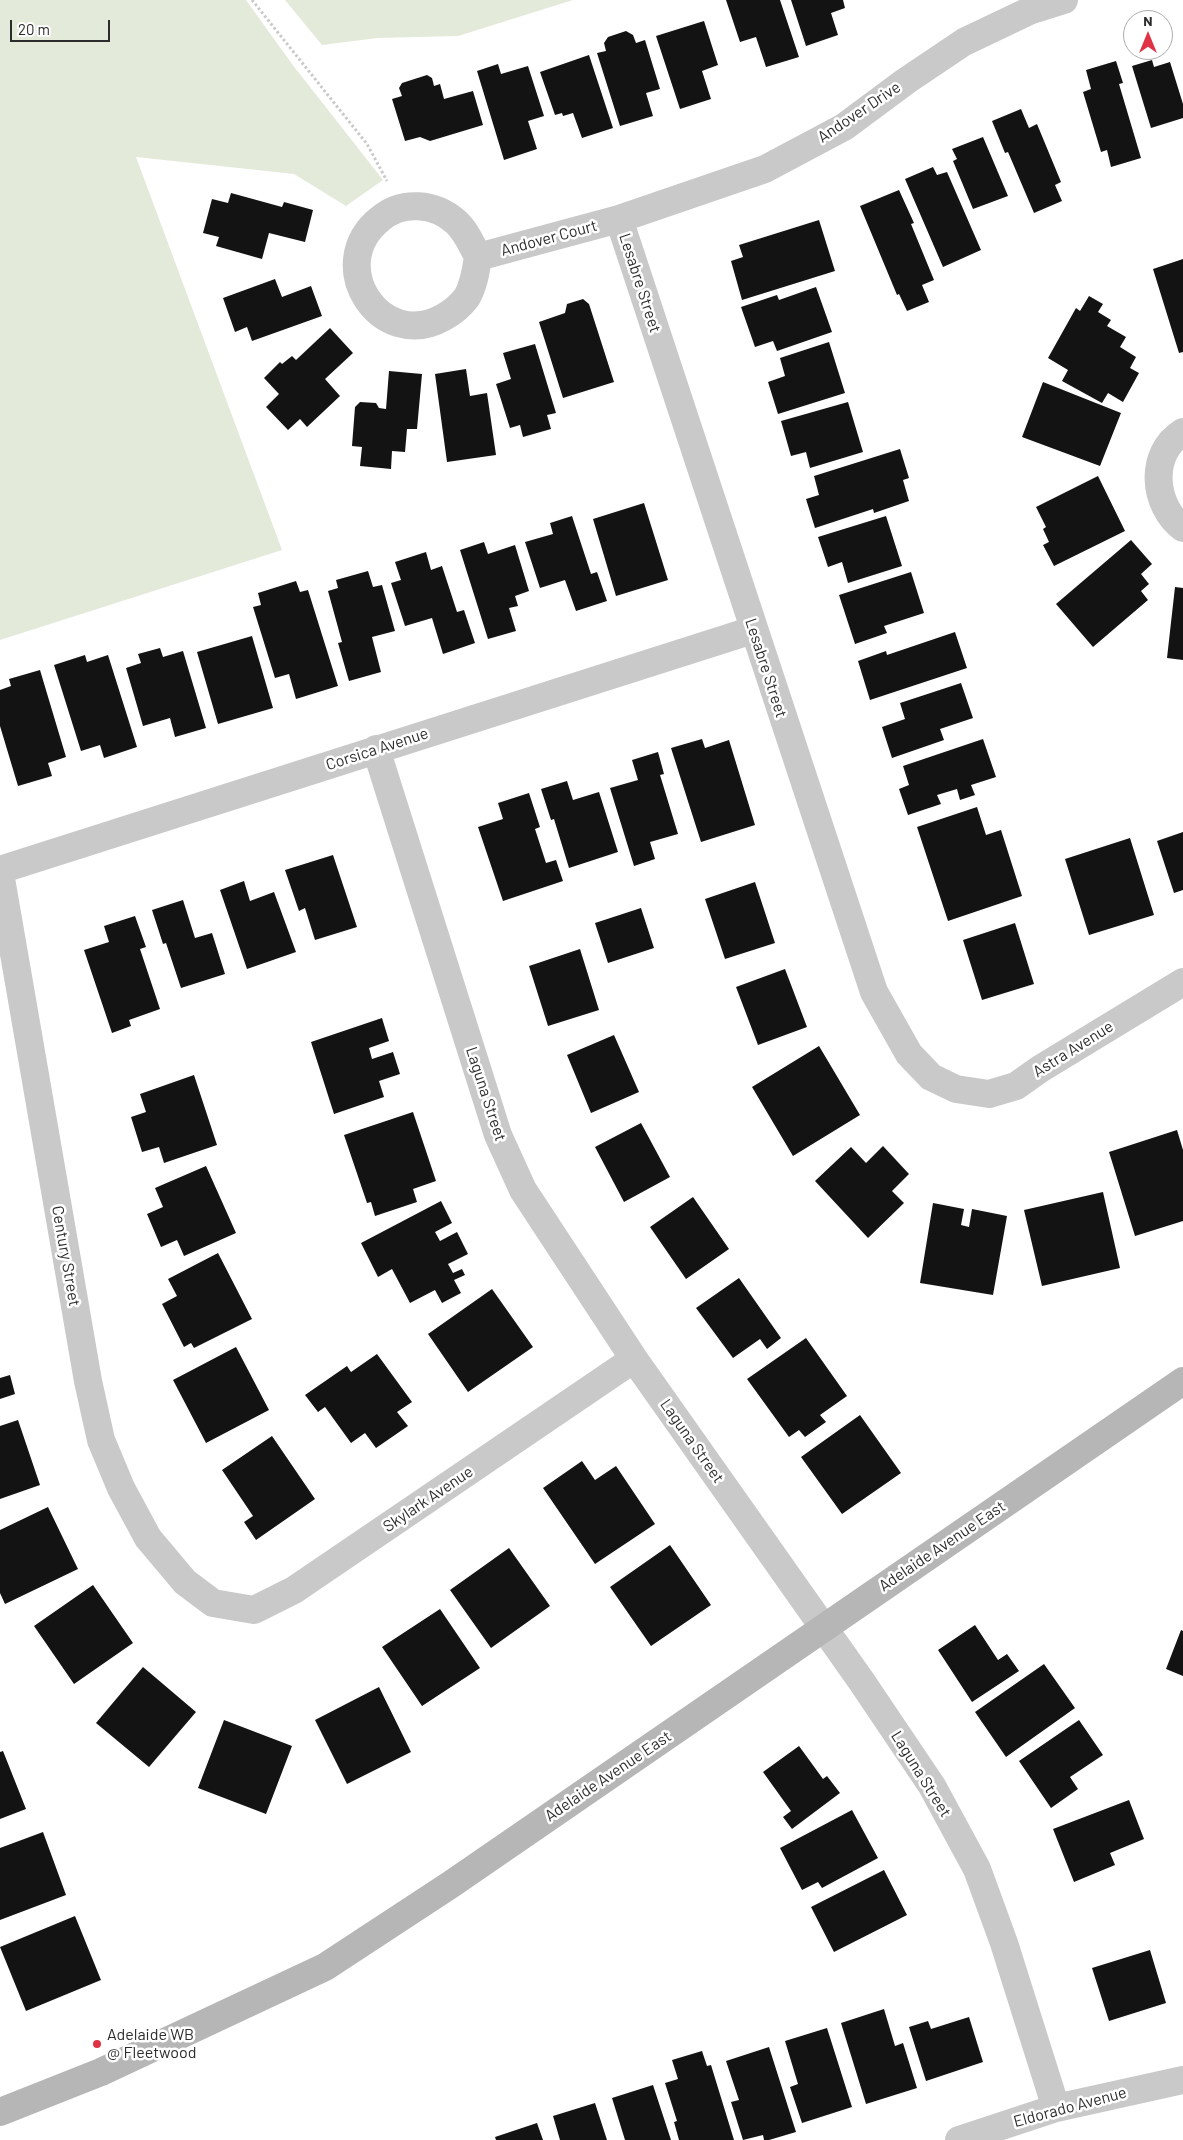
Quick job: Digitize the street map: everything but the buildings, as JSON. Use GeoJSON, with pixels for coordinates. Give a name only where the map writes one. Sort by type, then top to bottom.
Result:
{"type":"FeatureCollection","features":[{"type":"Feature","properties":{"kind":"main road","name":"Adelaide Avenue East"},"geometry":{"type":"LineString","coordinates":[[0,2112],[101,2072],[324,1967],[450,1885],[1183,1381]]}},
{"type":"Feature","properties":{"kind":"street","name":"Andover Drive"},"geometry":{"type":"LineString","coordinates":[[619,219],[765,169],[844,127],[906,81],[964,42],[1029,11],[1064,0]]}},
{"type":"Feature","properties":{"kind":"street","name":"Andover Court"},"geometry":{"type":"LineString","coordinates":[[417,206],[442,212],[457,222],[469,239],[478,257],[474,278],[467,297],[454,312],[436,322],[416,326],[396,322],[378,312],[365,297],[357,280],[356,261],[361,242],[371,226],[386,214],[400,208],[417,206]]}},
{"type":"Feature","properties":{"kind":"street","name":"Andover Court"},"geometry":{"type":"LineString","coordinates":[[478,257],[619,219]]}},
{"type":"Feature","properties":{"kind":"street","name":"Lesabre Street"},"geometry":{"type":"LineString","coordinates":[[619,219],[753,630],[874,992],[909,1054],[931,1077],[956,1089]]}},
{"type":"Feature","properties":{"kind":"street"},"geometry":{"type":"LineString","coordinates":[[1183,432],[1166,450],[1159,468],[1159,488],[1164,507],[1183,528]]}},
{"type":"Feature","properties":{"kind":"street","name":"Corsica Avenue"},"geometry":{"type":"LineString","coordinates":[[0,872],[376,749],[753,630]]}},
{"type":"Feature","properties":{"kind":"street","name":"Laguna Street"},"geometry":{"type":"LineString","coordinates":[[376,749],[498,1135],[523,1190],[634,1359],[824,1628],[932,1786],[977,1869],[1004,1943],[1056,2108]]}},
{"type":"Feature","properties":{"kind":"street","name":"Century Street"},"geometry":{"type":"LineString","coordinates":[[0,872],[88,1381],[101,1440],[121,1488],[148,1538],[185,1582],[213,1603]]}},
{"type":"Feature","properties":{"kind":"street","name":"Astra Avenue"},"geometry":{"type":"LineString","coordinates":[[956,1089],[989,1094],[1016,1086],[1040,1069],[1183,982]]}},
{"type":"Feature","properties":{"kind":"street","name":"Skylark Avenue"},"geometry":{"type":"LineString","coordinates":[[213,1603],[254,1610],[294,1590],[634,1359]]}},
{"type":"Feature","properties":{"kind":"street","name":"Eldorado Avenue"},"geometry":{"type":"LineString","coordinates":[[959,2140],[1056,2108],[1183,2080]]}},
{"type":"Feature","properties":{"kind":"path"},"geometry":{"type":"LineString","coordinates":[[252,0],[367,144],[400,208]]}},
{"type":"Feature","properties":{"kind":"green space"},"geometry":{"type":"Polygon","coordinates":[[[0,0],[246,0],[292,64],[383,180],[346,206],[294,174],[136,157],[282,550],[0,640],[0,0]]]}},
{"type":"Feature","properties":{"kind":"green space"},"geometry":{"type":"Polygon","coordinates":[[[285,0],[573,0],[458,36],[377,38],[322,45],[285,0]]]}},
{"type":"Feature","properties":{"kind":"place","name":"Adelaide WB @ Fleetwood"},"geometry":{"type":"Point","coordinates":[97,2044]}}]}
